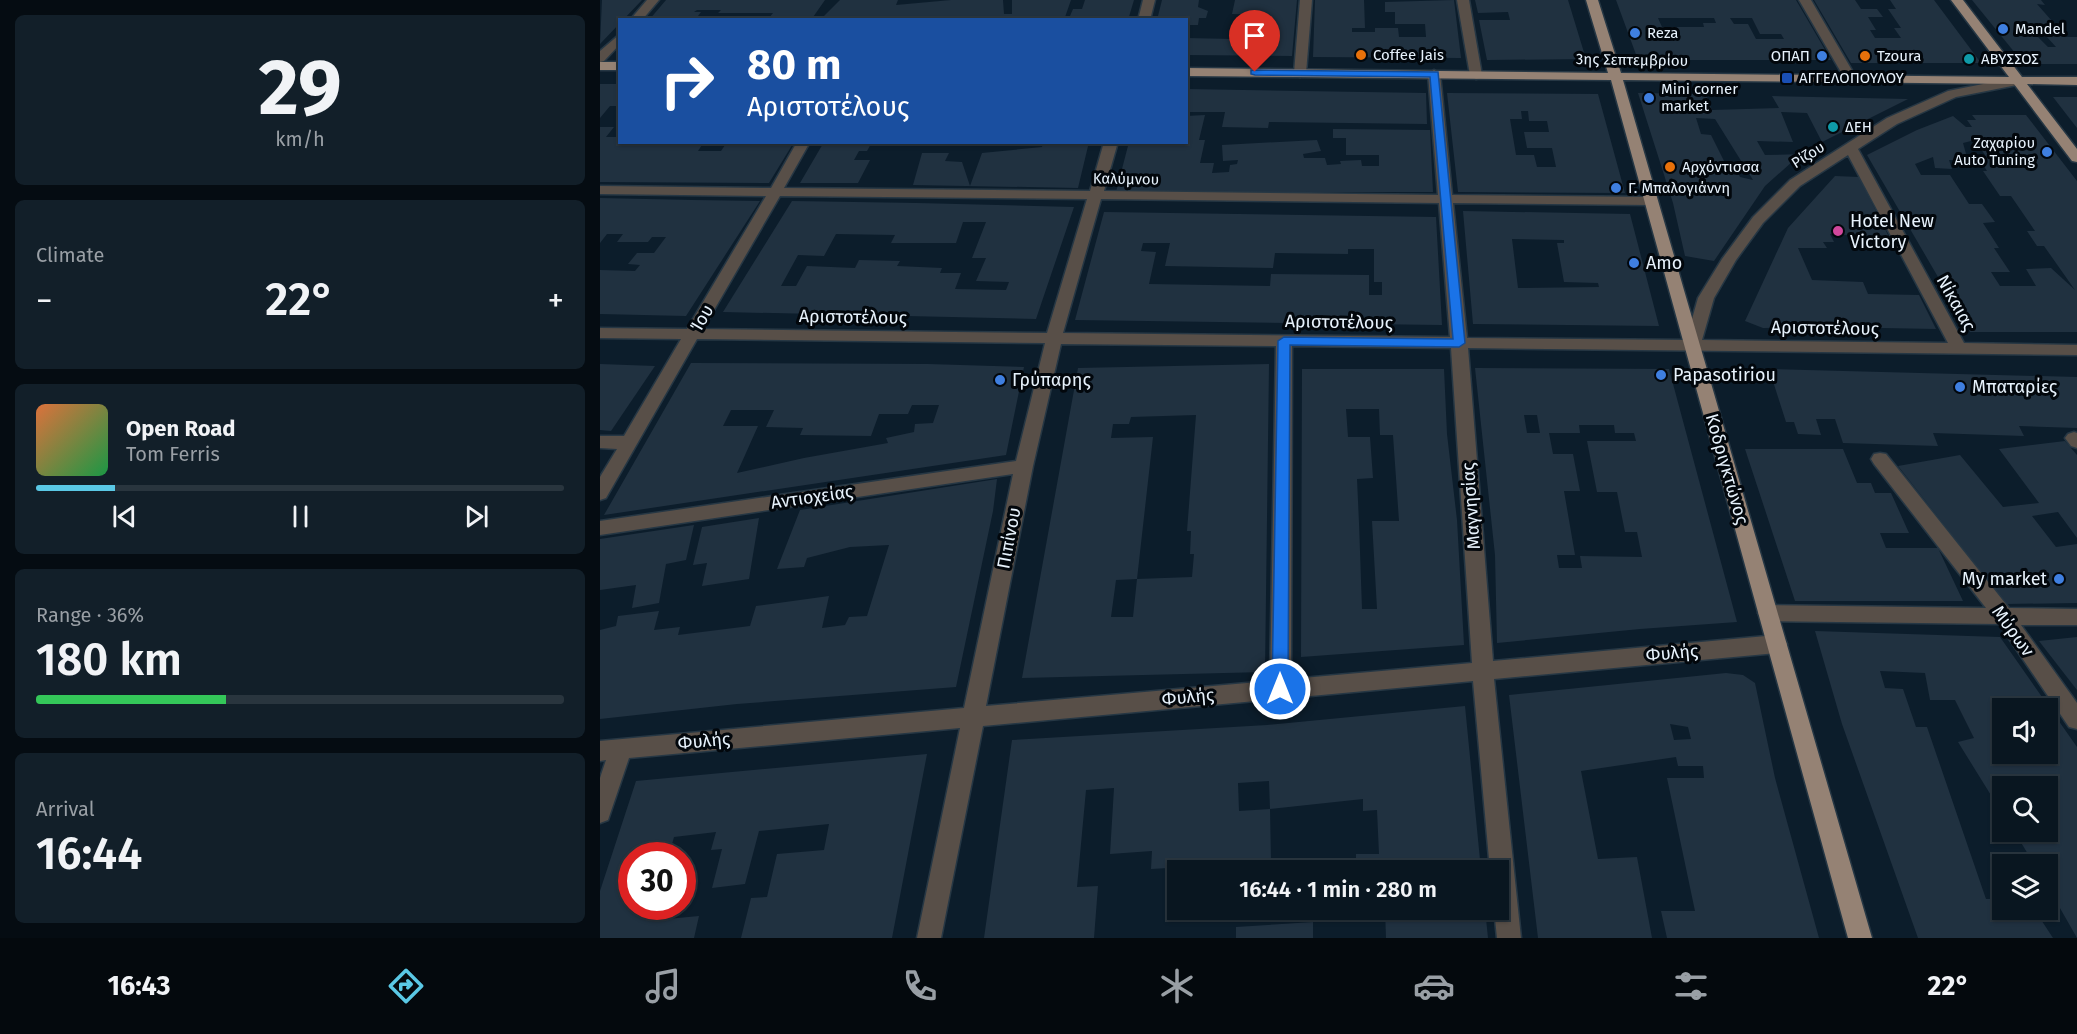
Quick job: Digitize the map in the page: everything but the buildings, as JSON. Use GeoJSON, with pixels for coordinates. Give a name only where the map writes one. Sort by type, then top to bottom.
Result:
{"type":"FeatureCollection","features":[{"type":"Feature","properties":{"kind":"main road","name":"Κοδριγκτώνος"},"geometry":{"type":"LineString","coordinates":[[1592,0],[1616,76],[1860,938]]}},
{"type":"Feature","properties":{"kind":"main road"},"geometry":{"type":"LineString","coordinates":[[1957,0],[2077,158]]}},
{"type":"Feature","properties":{"kind":"main road"},"geometry":{"type":"LineString","coordinates":[[600,66],[618,66]]}},
{"type":"Feature","properties":{"kind":"main road","name":"3ης Σεπτεμβρίου"},"geometry":{"type":"LineString","coordinates":[[1188,72],[2077,81]]}},
{"type":"Feature","properties":{"kind":"street"},"geometry":{"type":"LineString","coordinates":[[638,18],[653,0]]}},
{"type":"Feature","properties":{"kind":"street"},"geometry":{"type":"LineString","coordinates":[[1144,18],[1149,0]]}},
{"type":"Feature","properties":{"kind":"street"},"geometry":{"type":"LineString","coordinates":[[1300,73],[1306,0]]}},
{"type":"Feature","properties":{"kind":"street"},"geometry":{"type":"LineString","coordinates":[[1805,0],[1851,79]]}},
{"type":"Feature","properties":{"kind":"street"},"geometry":{"type":"LineString","coordinates":[[1463,2],[1476,75]]}},
{"type":"Feature","properties":{"kind":"street"},"geometry":{"type":"LineString","coordinates":[[600,58],[618,39]]}},
{"type":"Feature","properties":{"kind":"street","name":"Μαγνησίας"},"geometry":{"type":"LineString","coordinates":[[1434,74],[1459,343],[1483,670],[1509,938]]}},
{"type":"Feature","properties":{"kind":"street","name":"Ρίζου"},"geometry":{"type":"LineString","coordinates":[[1692,346],[1706,298],[1729,259],[1758,220],[1795,183],[1892,121],[1952,94],[2018,81]]}},
{"type":"Feature","properties":{"kind":"street","name":"Ίου"},"geometry":{"type":"LineString","coordinates":[[600,493],[803,144]]}},
{"type":"Feature","properties":{"kind":"street","name":"Πιπίνου"},"geometry":{"type":"LineString","coordinates":[[929,938],[1024,466],[1054,339],[1110,144]]}},
{"type":"Feature","properties":{"kind":"street","name":"Νίκαιας"},"geometry":{"type":"LineString","coordinates":[[1851,148],[1959,349]]}},
{"type":"Feature","properties":{"kind":"street","name":"Καλύμνου"},"geometry":{"type":"LineString","coordinates":[[600,190],[1651,201]]}},
{"type":"Feature","properties":{"kind":"street","name":"Αριστοτέλους"},"geometry":{"type":"LineString","coordinates":[[600,333],[2077,350]]}},
{"type":"Feature","properties":{"kind":"street"},"geometry":{"type":"LineString","coordinates":[[1280,689],[1284,341]]}},
{"type":"Feature","properties":{"kind":"street"},"geometry":{"type":"LineString","coordinates":[[600,442],[630,442]]}},
{"type":"Feature","properties":{"kind":"street","name":"Μύρων"},"geometry":{"type":"LineString","coordinates":[[1880,459],[2004,616],[2077,720]]}},
{"type":"Feature","properties":{"kind":"street","name":"Αντιοχείας"},"geometry":{"type":"LineString","coordinates":[[600,528],[1024,466]]}},
{"type":"Feature","properties":{"kind":"street"},"geometry":{"type":"LineString","coordinates":[[1768,613],[2077,617]]}},
{"type":"Feature","properties":{"kind":"street","name":"Φυλής"},"geometry":{"type":"LineString","coordinates":[[611,750],[1777,644]]}},
{"type":"Feature","properties":{"kind":"street"},"geometry":{"type":"LineString","coordinates":[[600,812],[611,750]]}},
{"type":"Feature","properties":{"kind":"place","name":"Mandel"},"geometry":{"type":"Point","coordinates":[2003,29]}},
{"type":"Feature","properties":{"kind":"place","name":"Reza"},"geometry":{"type":"Point","coordinates":[1635,33]}},
{"type":"Feature","properties":{"kind":"place","name":"Coffee Jais"},"geometry":{"type":"Point","coordinates":[1361,55]}},
{"type":"Feature","properties":{"kind":"place","name":"ΟΠΑΠ"},"geometry":{"type":"Point","coordinates":[1822,56]}},
{"type":"Feature","properties":{"kind":"place","name":"Tzoura"},"geometry":{"type":"Point","coordinates":[1865,56]}},
{"type":"Feature","properties":{"kind":"place","name":"ΑΒΥΣΣΟΣ"},"geometry":{"type":"Point","coordinates":[1969,59]}},
{"type":"Feature","properties":{"kind":"place","name":"ΑΓΓΕΛΟΠΟΥΛΟΥ"},"geometry":{"type":"Point","coordinates":[1787,78]}},
{"type":"Feature","properties":{"kind":"place","name":"Mini corner market"},"geometry":{"type":"Point","coordinates":[1649,98]}},
{"type":"Feature","properties":{"kind":"place","name":"ΔΕΗ"},"geometry":{"type":"Point","coordinates":[1833,127]}},
{"type":"Feature","properties":{"kind":"place","name":"Ζαχαρίου Auto Tuning"},"geometry":{"type":"Point","coordinates":[2047,152]}},
{"type":"Feature","properties":{"kind":"place","name":"Αρχόντισσα"},"geometry":{"type":"Point","coordinates":[1670,167]}},
{"type":"Feature","properties":{"kind":"place","name":"Γ. Μπαλογιάννη"},"geometry":{"type":"Point","coordinates":[1616,188]}},
{"type":"Feature","properties":{"kind":"place","name":"Hotel New Victory"},"geometry":{"type":"Point","coordinates":[1838,231]}},
{"type":"Feature","properties":{"kind":"place","name":"Amo"},"geometry":{"type":"Point","coordinates":[1634,263]}},
{"type":"Feature","properties":{"kind":"place","name":"Papasotiriou"},"geometry":{"type":"Point","coordinates":[1661,375]}},
{"type":"Feature","properties":{"kind":"place","name":"Γρύπαρης"},"geometry":{"type":"Point","coordinates":[1000,380]}},
{"type":"Feature","properties":{"kind":"place","name":"Μπαταρίες"},"geometry":{"type":"Point","coordinates":[1960,387]}},
{"type":"Feature","properties":{"kind":"place","name":"My market"},"geometry":{"type":"Point","coordinates":[2059,579]}},
{"type":"Feature","properties":{"kind":"route"},"geometry":{"type":"LineString","coordinates":[[1255,72],[1434,74],[1459,343],[1284,341],[1280,689]]}}]}
